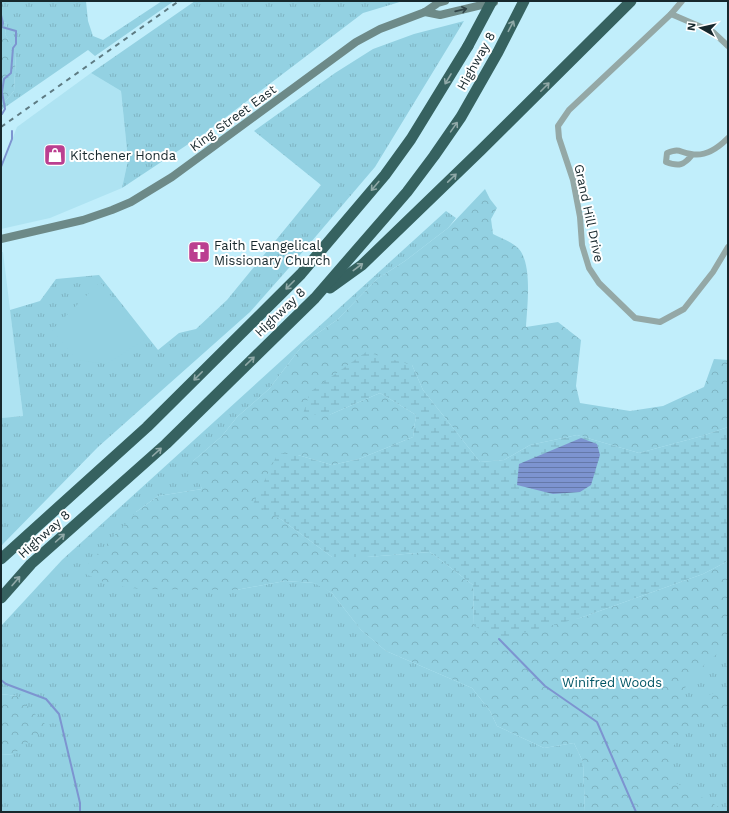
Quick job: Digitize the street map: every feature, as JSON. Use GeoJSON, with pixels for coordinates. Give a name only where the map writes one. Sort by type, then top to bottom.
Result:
{"type":"FeatureCollection","features":[{"type":"Feature","properties":{"kind":"highway"},"geometry":{"type":"LineString","coordinates":[[468,46],[471,29],[485,1]]}},
{"type":"Feature","properties":{"kind":"highway","name":"Highway 8"},"geometry":{"type":"LineString","coordinates":[[1,559],[147,427],[301,274],[385,175],[411,139],[468,46],[492,1]]}},
{"type":"Feature","properties":{"kind":"highway","name":"Highway 8"},"geometry":{"type":"LineString","coordinates":[[1,598],[30,564],[166,444],[315,298],[407,192],[434,156],[461,117],[498,52],[524,1]]}},
{"type":"Feature","properties":{"kind":"highway"},"geometry":{"type":"LineString","coordinates":[[315,298],[362,264],[481,150],[631,1]]}},
{"type":"Feature","properties":{"kind":"main road","name":"King Street East"},"geometry":{"type":"LineString","coordinates":[[1,239],[83,220],[131,202],[172,178],[356,42],[380,29],[425,12],[438,3],[445,1]]}},
{"type":"Feature","properties":{"kind":"main road","name":"King Street East"},"geometry":{"type":"LineString","coordinates":[[425,12],[440,14],[497,1]]}},
{"type":"Feature","properties":{"kind":"street","name":"Grand Hill Drive"},"geometry":{"type":"LineString","coordinates":[[682,1],[671,14],[569,110],[558,126],[558,138],[573,180],[580,217],[582,245],[589,268],[599,283],[635,318],[660,322],[684,309],[713,272],[728,247]]}},
{"type":"Feature","properties":{"kind":"street"},"geometry":{"type":"LineString","coordinates":[[671,14],[713,32],[728,46]]}},
{"type":"Feature","properties":{"kind":"street"},"geometry":{"type":"LineString","coordinates":[[692,155],[709,152],[728,138]]}},
{"type":"Feature","properties":{"kind":"shaded area"},"geometry":{"type":"Polygon","coordinates":[[[91,73],[121,91],[128,160],[122,188],[50,218],[1,229],[1,168],[17,127],[91,73]]]}},
{"type":"Feature","properties":{"kind":"shaded area"},"geometry":{"type":"Polygon","coordinates":[[[1,252],[3,252],[23,416],[1,418],[1,252]]]}},
{"type":"Feature","properties":{"kind":"shaded area"},"geometry":{"type":"Polygon","coordinates":[[[581,438],[597,444],[600,455],[591,485],[580,492],[553,494],[517,485],[519,464],[581,438]]]}},
{"type":"Feature","properties":{"kind":"green space"},"geometry":{"type":"Polygon","coordinates":[[[1,1],[86,1],[88,21],[93,36],[103,40],[162,1],[174,1],[95,56],[88,50],[1,110],[1,106],[14,91],[16,54],[5,34],[7,23],[1,22],[1,1]]]}},
{"type":"Feature","properties":{"kind":"green space"},"geometry":{"type":"Polygon","coordinates":[[[195,1],[403,1],[363,13],[205,133],[122,188],[128,160],[121,91],[91,73],[195,1]]]}},
{"type":"Feature","properties":{"kind":"green space"},"geometry":{"type":"Polygon","coordinates":[[[464,21],[375,167],[288,269],[250,312],[98,447],[1,546],[1,418],[23,416],[10,310],[40,301],[56,279],[99,275],[158,350],[179,333],[196,329],[227,300],[321,185],[254,131],[335,73],[373,49],[414,34],[464,21]]]}},
{"type":"Feature","properties":{"kind":"green space"},"geometry":{"type":"Polygon","coordinates":[[[1,22],[7,23],[5,34],[16,53],[14,91],[1,106],[1,22]]]}},
{"type":"Feature","properties":{"kind":"green space","name":"Winifred Woods"},"geometry":{"type":"Polygon","coordinates":[[[485,189],[497,208],[491,219],[493,234],[516,246],[523,255],[526,264],[528,297],[526,327],[558,322],[581,340],[576,386],[580,403],[630,411],[663,406],[704,387],[714,359],[728,360],[728,427],[702,436],[639,453],[577,435],[530,445],[504,460],[480,462],[423,390],[412,365],[329,415],[380,393],[416,415],[413,437],[359,459],[332,465],[298,455],[254,503],[282,520],[332,557],[367,557],[430,552],[473,585],[474,626],[580,618],[703,574],[728,561],[728,647],[722,650],[695,674],[683,693],[689,703],[716,692],[728,692],[728,724],[720,720],[699,721],[671,748],[669,779],[728,812],[585,812],[583,762],[574,743],[544,748],[497,726],[490,711],[472,688],[386,651],[361,630],[332,593],[314,583],[285,581],[236,590],[140,589],[110,585],[81,572],[136,512],[158,496],[202,489],[197,477],[187,471],[193,461],[222,436],[237,417],[269,389],[305,342],[337,320],[377,279],[405,261],[448,228],[485,189]]]}},
{"type":"Feature","properties":{"kind":"green space"},"geometry":{"type":"Polygon","coordinates":[[[446,211],[456,218],[448,228],[405,261],[377,279],[337,320],[305,342],[269,389],[237,417],[222,436],[193,461],[202,489],[158,496],[136,512],[236,590],[285,581],[314,583],[320,585],[332,593],[361,630],[386,651],[472,688],[490,711],[497,726],[544,748],[574,743],[583,762],[585,812],[1,812],[1,755],[14,754],[17,696],[1,694],[1,626],[62,560],[446,211]]]}},
{"type":"Feature","properties":{"kind":"green space"},"geometry":{"type":"Polygon","coordinates":[[[100,282],[145,339],[107,364],[77,360],[52,330],[100,282]]]}},
{"type":"Feature","properties":{"kind":"green space"},"geometry":{"type":"Polygon","coordinates":[[[366,352],[412,365],[423,390],[480,462],[504,460],[530,445],[577,435],[639,453],[702,436],[728,427],[728,561],[703,574],[580,618],[499,639],[474,626],[473,585],[430,552],[367,557],[332,557],[282,520],[253,504],[278,453],[298,455],[332,465],[359,459],[413,437],[416,415],[380,393],[329,415],[303,414],[310,392],[366,352]]]}},
{"type":"Feature","properties":{"kind":"green space"},"geometry":{"type":"Polygon","coordinates":[[[728,632],[728,812],[711,812],[656,772],[657,666],[728,632]]]}},
{"type":"Feature","properties":{"kind":"green space"},"geometry":{"type":"Polygon","coordinates":[[[1,694],[17,696],[47,726],[14,754],[1,755],[1,694]]]}},
{"type":"Feature","properties":{"kind":"waterway"},"geometry":{"type":"LineString","coordinates":[[1,15],[3,23],[2,27],[16,31],[16,44],[13,48],[11,73],[4,79],[2,92],[5,109],[2,114]]}},
{"type":"Feature","properties":{"kind":"waterway"},"geometry":{"type":"LineString","coordinates":[[1,167],[12,139],[12,131]]}},
{"type":"Feature","properties":{"kind":"waterway"},"geometry":{"type":"LineString","coordinates":[[499,639],[545,686],[597,722],[636,812]]}},
{"type":"Feature","properties":{"kind":"waterway"},"geometry":{"type":"LineString","coordinates":[[1,680],[6,684],[46,699],[59,714],[80,803],[80,812]]}},
{"type":"Feature","properties":{"kind":"railway"},"geometry":{"type":"LineString","coordinates":[[1,127],[179,1]]}},
{"type":"Feature","properties":{"kind":"place","name":"Kitchener Honda"},"geometry":{"type":"Point","coordinates":[55,155]}},
{"type":"Feature","properties":{"kind":"place","name":"Faith Evangelical Missionary Church"},"geometry":{"type":"Point","coordinates":[199,252]}}]}
